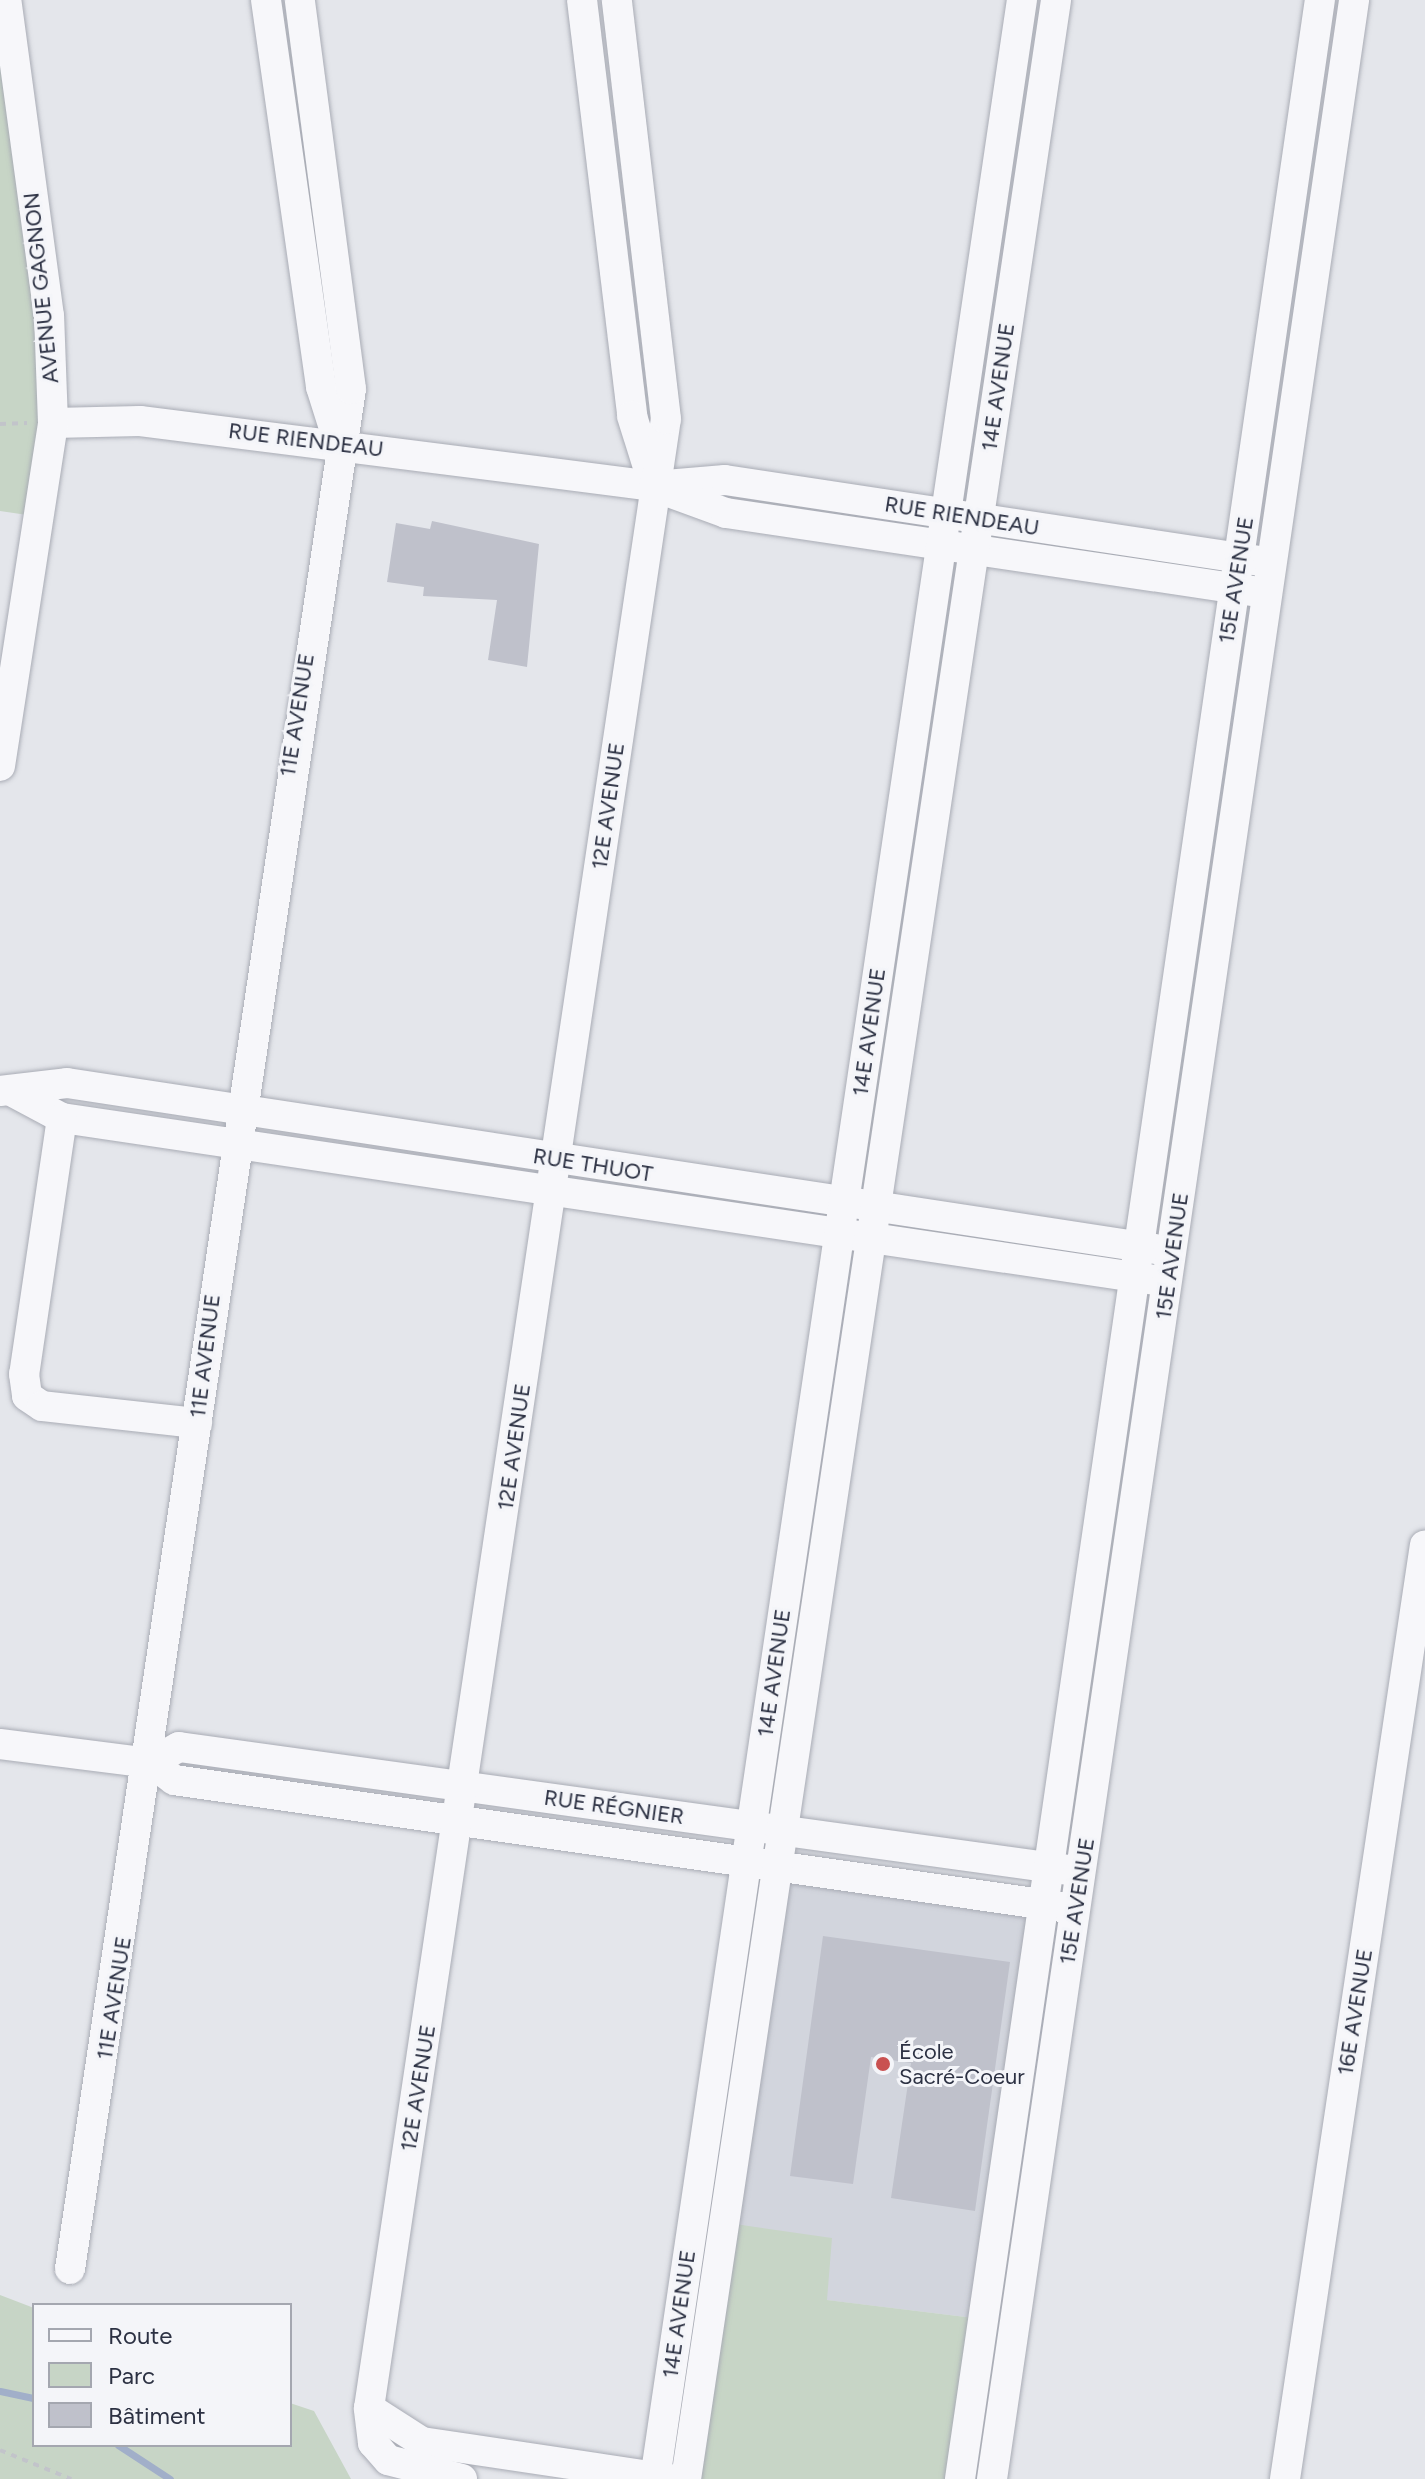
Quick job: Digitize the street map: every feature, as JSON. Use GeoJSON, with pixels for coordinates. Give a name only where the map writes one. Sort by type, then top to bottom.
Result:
{"type":"FeatureCollection","features":[{"type":"Feature","properties":{"kind":"street","name":"AVENUE GAGNON"},"geometry":{"type":"LineString","coordinates":[[0,766],[53,423],[49,316],[6,0]]}},
{"type":"Feature","properties":{"kind":"street","name":"11E AVENUE"},"geometry":{"type":"LineString","coordinates":[[266,0],[321,387],[338,443]]}},
{"type":"Feature","properties":{"kind":"street","name":"11E AVENUE"},"geometry":{"type":"LineString","coordinates":[[70,2269],[151,1763],[233,1142],[338,443],[351,389],[300,0]]}},
{"type":"Feature","properties":{"kind":"street","name":"12E AVENUE"},"geometry":{"type":"LineString","coordinates":[[582,0],[632,416],[654,486]]}},
{"type":"Feature","properties":{"kind":"street","name":"12E AVENUE"},"geometry":{"type":"LineString","coordinates":[[462,2479],[388,2460],[373,2443],[369,2408],[666,419],[617,0]]}},
{"type":"Feature","properties":{"kind":"street","name":"14E AVENUE"},"geometry":{"type":"LineString","coordinates":[[660,2478],[751,1826],[1022,0]]}},
{"type":"Feature","properties":{"kind":"street","name":"14E AVENUE"},"geometry":{"type":"LineString","coordinates":[[686,2479],[1056,0]]}},
{"type":"Feature","properties":{"kind":"street","name":"15E AVENUE"},"geometry":{"type":"LineString","coordinates":[[960,2479],[1010,2113],[1320,0]]}},
{"type":"Feature","properties":{"kind":"street","name":"15E AVENUE"},"geometry":{"type":"LineString","coordinates":[[992,2479],[1354,0]]}},
{"type":"Feature","properties":{"kind":"street"},"geometry":{"type":"LineString","coordinates":[[597,128],[632,127]]}},
{"type":"Feature","properties":{"kind":"street"},"geometry":{"type":"LineString","coordinates":[[285,138],[318,135]]}},
{"type":"Feature","properties":{"kind":"street"},"geometry":{"type":"LineString","coordinates":[[995,185],[1028,188]]}},
{"type":"Feature","properties":{"kind":"street"},"geometry":{"type":"LineString","coordinates":[[1287,239],[1317,244]]}},
{"type":"Feature","properties":{"kind":"street","name":"RUE RIENDEAU"},"geometry":{"type":"LineString","coordinates":[[53,423],[140,421],[338,443],[654,486],[725,480],[979,518],[1237,573],[1265,593]]}},
{"type":"Feature","properties":{"kind":"street","name":"RUE RIENDEAU"},"geometry":{"type":"LineString","coordinates":[[654,486],[726,513],[974,550],[1237,573],[1270,563]]}},
{"type":"Feature","properties":{"kind":"street"},"geometry":{"type":"LineString","coordinates":[[894,866],[926,870]]}},
{"type":"Feature","properties":{"kind":"street"},"geometry":{"type":"LineString","coordinates":[[1186,921],[1219,926]]}},
{"type":"Feature","properties":{"kind":"street","name":"RUE THUOT"},"geometry":{"type":"LineString","coordinates":[[7,1092],[67,1083],[238,1110],[554,1174]]}},
{"type":"Feature","properties":{"kind":"street","name":"RUE THUOT"},"geometry":{"type":"LineString","coordinates":[[7,1092],[62,1118],[233,1142],[554,1174],[873,1222],[1168,1282]]}},
{"type":"Feature","properties":{"kind":"street"},"geometry":{"type":"LineString","coordinates":[[62,1118],[24,1374],[27,1396],[42,1406],[197,1423]]}},
{"type":"Feature","properties":{"kind":"street","name":"RUE THUOT"},"geometry":{"type":"LineString","coordinates":[[873,1222],[1138,1246],[1173,1252]]}},
{"type":"Feature","properties":{"kind":"street","name":"16E AVENUE"},"geometry":{"type":"LineString","coordinates":[[1285,2479],[1425,1545]]}},
{"type":"Feature","properties":{"kind":"street"},"geometry":{"type":"LineString","coordinates":[[1089,1581],[1123,1587]]}},
{"type":"Feature","properties":{"kind":"street","name":"RUE RÉGNIER"},"geometry":{"type":"LineString","coordinates":[[0,1744],[151,1763],[174,1780],[1076,1909]]}},
{"type":"Feature","properties":{"kind":"street","name":"RUE RÉGNIER"},"geometry":{"type":"LineString","coordinates":[[151,1763],[179,1747],[1082,1872]]}},
{"type":"Feature","properties":{"kind":"street"},"geometry":{"type":"LineString","coordinates":[[1010,2113],[1044,2119]]}},
{"type":"Feature","properties":{"kind":"street"},"geometry":{"type":"LineString","coordinates":[[989,2269],[1023,2272]]}},
{"type":"Feature","properties":{"kind":"street"},"geometry":{"type":"LineString","coordinates":[[369,2408],[422,2442],[660,2478]]}},
{"type":"Feature","properties":{"kind":"path"},"geometry":{"type":"LineString","coordinates":[[0,2450],[71,2479]]}},
{"type":"Feature","properties":{"kind":"shaded area","name":"École Sacré-Coeur"},"geometry":{"type":"Polygon","coordinates":[[[777,1867],[1042,1905],[974,2318],[826,2300],[728,2223],[777,1867]]]}},
{"type":"Feature","properties":{"kind":"green space"},"geometry":{"type":"Polygon","coordinates":[[[0,0],[49,316],[34,516],[0,511],[0,0]]]}},
{"type":"Feature","properties":{"kind":"green space"},"geometry":{"type":"Polygon","coordinates":[[[728,2223],[832,2238],[827,2300],[974,2318],[958,2479],[686,2479],[728,2223]]]}},
{"type":"Feature","properties":{"kind":"green space"},"geometry":{"type":"Polygon","coordinates":[[[0,2295],[32,2307],[32,2447],[292,2447],[292,2404],[314,2411],[351,2479],[0,2479],[0,2295]]]}},
{"type":"Feature","properties":{"kind":"building"},"geometry":{"type":"Polygon","coordinates":[[[432,521],[539,544],[527,667],[488,660],[497,600],[423,596],[424,587],[387,582],[396,523],[430,529],[432,521]]]}},
{"type":"Feature","properties":{"kind":"building"},"geometry":{"type":"Polygon","coordinates":[[[823,1936],[1010,1962],[975,2211],[891,2198],[911,2063],[871,2057],[853,2184],[790,2176],[823,1936]]]}},
{"type":"Feature","properties":{"kind":"waterway"},"geometry":{"type":"LineString","coordinates":[[0,2391],[32,2398]]}},
{"type":"Feature","properties":{"kind":"waterway"},"geometry":{"type":"LineString","coordinates":[[121,2447],[170,2479]]}},
{"type":"Feature","properties":{"kind":"place","name":"École Sacré-Coeur"},"geometry":{"type":"Point","coordinates":[883,2064]}}]}
